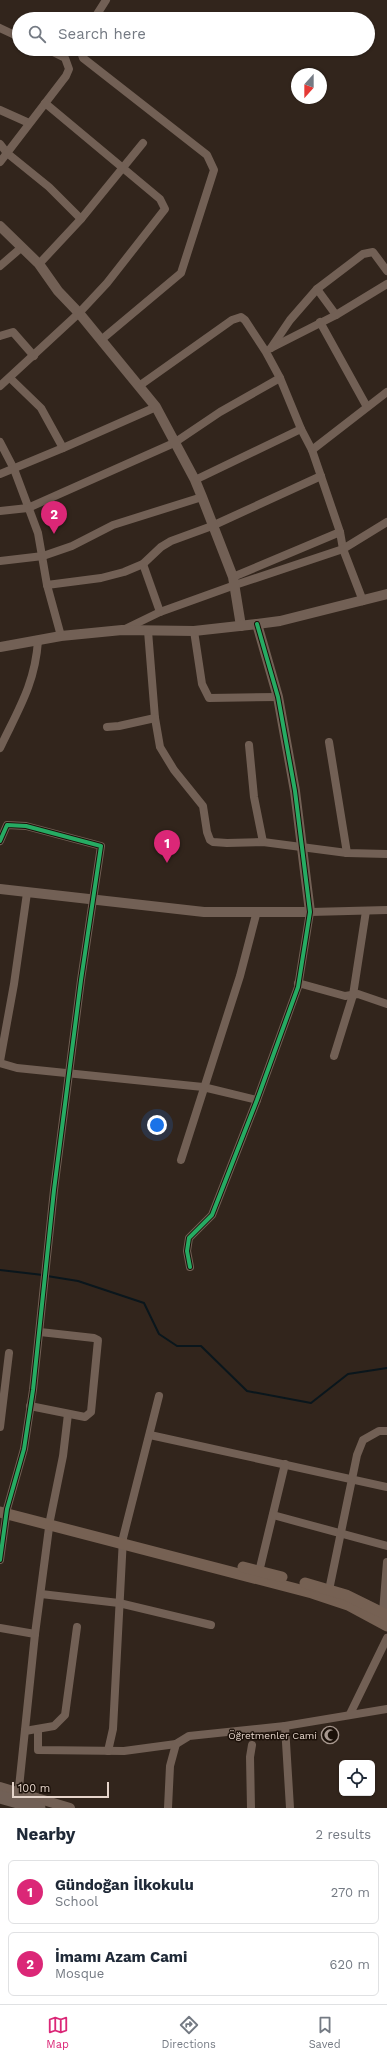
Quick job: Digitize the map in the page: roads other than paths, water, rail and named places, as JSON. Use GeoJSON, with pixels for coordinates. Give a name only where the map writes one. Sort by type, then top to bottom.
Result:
{"type":"FeatureCollection","features":[{"type":"Feature","properties":{"kind":"highway"},"geometry":{"type":"LineString","coordinates":[[0,1797],[39,1808]]}},
{"type":"Feature","properties":{"kind":"main road"},"geometry":{"type":"LineString","coordinates":[[4,1510],[258,1575],[329,1590],[346,1595],[385,1613]]}},
{"type":"Feature","properties":{"kind":"main road"},"geometry":{"type":"LineString","coordinates":[[258,1575],[348,1605],[387,1626]]}},
{"type":"Feature","properties":{"kind":"street"},"geometry":{"type":"LineString","coordinates":[[98,12],[106,0]]}},
{"type":"Feature","properties":{"kind":"street"},"geometry":{"type":"LineString","coordinates":[[0,28],[12,34]]}},
{"type":"Feature","properties":{"kind":"street"},"geometry":{"type":"LineString","coordinates":[[0,162],[69,70],[65,58],[61,56]]}},
{"type":"Feature","properties":{"kind":"street"},"geometry":{"type":"LineString","coordinates":[[82,56],[207,155],[214,170],[181,273],[101,340]]}},
{"type":"Feature","properties":{"kind":"street"},"geometry":{"type":"LineString","coordinates":[[0,386],[79,313],[107,283],[165,209],[160,199],[45,103]]}},
{"type":"Feature","properties":{"kind":"street"},"geometry":{"type":"LineString","coordinates":[[0,110],[30,123]]}},
{"type":"Feature","properties":{"kind":"street"},"geometry":{"type":"LineString","coordinates":[[39,264],[80,219],[143,143]]}},
{"type":"Feature","properties":{"kind":"street"},"geometry":{"type":"LineString","coordinates":[[0,144],[7,153],[49,187],[80,219]]}},
{"type":"Feature","properties":{"kind":"street"},"geometry":{"type":"LineString","coordinates":[[0,226],[39,264],[58,292],[79,313],[156,407],[195,480],[202,497],[234,581],[241,626]]}},
{"type":"Feature","properties":{"kind":"street"},"geometry":{"type":"LineString","coordinates":[[0,266],[22,246]]}},
{"type":"Feature","properties":{"kind":"street"},"geometry":{"type":"LineString","coordinates":[[269,350],[290,320],[317,289],[368,252],[377,255],[387,271]]}},
{"type":"Feature","properties":{"kind":"street"},"geometry":{"type":"LineString","coordinates":[[269,350],[320,322],[336,315],[387,284]]}},
{"type":"Feature","properties":{"kind":"street"},"geometry":{"type":"LineString","coordinates":[[317,289],[336,315]]}},
{"type":"Feature","properties":{"kind":"street"},"geometry":{"type":"LineString","coordinates":[[139,386],[227,323],[241,317],[246,320],[269,350],[301,429],[312,450],[340,532],[343,549],[363,601]]}},
{"type":"Feature","properties":{"kind":"street"},"geometry":{"type":"LineString","coordinates":[[320,322],[367,406]]}},
{"type":"Feature","properties":{"kind":"street"},"geometry":{"type":"LineString","coordinates":[[0,336],[12,332],[34,356]]}},
{"type":"Feature","properties":{"kind":"street"},"geometry":{"type":"LineString","coordinates":[[10,378],[42,408],[64,448]]}},
{"type":"Feature","properties":{"kind":"street"},"geometry":{"type":"LineString","coordinates":[[0,511],[28,508],[174,443],[220,412],[280,378]]}},
{"type":"Feature","properties":{"kind":"street"},"geometry":{"type":"LineString","coordinates":[[312,450],[387,392]]}},
{"type":"Feature","properties":{"kind":"street"},"geometry":{"type":"LineString","coordinates":[[0,474],[64,448],[156,407]]}},
{"type":"Feature","properties":{"kind":"street"},"geometry":{"type":"LineString","coordinates":[[195,480],[301,429]]}},
{"type":"Feature","properties":{"kind":"street"},"geometry":{"type":"LineString","coordinates":[[0,442],[14,469],[38,533],[47,585],[61,636]]}},
{"type":"Feature","properties":{"kind":"street"},"geometry":{"type":"LineString","coordinates":[[47,585],[101,578],[143,564],[161,547],[171,541],[212,526],[321,476]]}},
{"type":"Feature","properties":{"kind":"street"},"geometry":{"type":"LineString","coordinates":[[0,561],[43,556],[72,546],[113,525],[202,497]]}},
{"type":"Feature","properties":{"kind":"street"},"geometry":{"type":"LineString","coordinates":[[234,581],[343,549],[387,522]]}},
{"type":"Feature","properties":{"kind":"street"},"geometry":{"type":"LineString","coordinates":[[122,630],[160,612],[234,581],[340,532]]}},
{"type":"Feature","properties":{"kind":"street"},"geometry":{"type":"LineString","coordinates":[[143,564],[160,612]]}},
{"type":"Feature","properties":{"kind":"street"},"geometry":{"type":"LineString","coordinates":[[0,647],[61,636],[122,630],[194,631],[257,624],[363,601],[387,594]]}},
{"type":"Feature","properties":{"kind":"street"},"geometry":{"type":"LineString","coordinates":[[190,1267],[187,1251],[189,1238],[212,1216],[257,1100],[298,983],[310,912],[295,791],[278,697],[257,624]]}},
{"type":"Feature","properties":{"kind":"street"},"geometry":{"type":"LineString","coordinates":[[148,631],[155,718],[160,747],[174,770],[203,806],[206,832],[210,840],[214,842],[227,843],[263,842],[346,853],[387,854]]}},
{"type":"Feature","properties":{"kind":"street"},"geometry":{"type":"LineString","coordinates":[[194,631],[202,684],[209,698],[278,697]]}},
{"type":"Feature","properties":{"kind":"street"},"geometry":{"type":"LineString","coordinates":[[0,748],[28,689],[36,664],[38,641]]}},
{"type":"Feature","properties":{"kind":"street"},"geometry":{"type":"LineString","coordinates":[[107,727],[119,726],[155,718]]}},
{"type":"Feature","properties":{"kind":"street"},"geometry":{"type":"LineString","coordinates":[[329,742],[346,853]]}},
{"type":"Feature","properties":{"kind":"street"},"geometry":{"type":"LineString","coordinates":[[249,745],[254,797],[263,842]]}},
{"type":"Feature","properties":{"kind":"street"},"geometry":{"type":"LineString","coordinates":[[0,841],[7,825],[26,826],[102,846],[81,980],[54,1190],[40,1332],[24,1449],[4,1510],[0,1560]]}},
{"type":"Feature","properties":{"kind":"street"},"geometry":{"type":"LineString","coordinates":[[0,889],[204,912],[387,910]]}},
{"type":"Feature","properties":{"kind":"street"},"geometry":{"type":"LineString","coordinates":[[27,892],[14,984],[0,1062],[17,1068],[203,1087],[257,1100]]}},
{"type":"Feature","properties":{"kind":"street"},"geometry":{"type":"LineString","coordinates":[[334,1056],[353,995],[366,911]]}},
{"type":"Feature","properties":{"kind":"street"},"geometry":{"type":"LineString","coordinates":[[181,1160],[203,1087],[240,976],[257,912]]}},
{"type":"Feature","properties":{"kind":"street"},"geometry":{"type":"LineString","coordinates":[[298,983],[345,996],[358,994],[387,1004]]}},
{"type":"Feature","properties":{"kind":"street"},"geometry":{"type":"LineString","coordinates":[[30,1406],[85,1417],[91,1412],[98,1340],[94,1338],[40,1332]]}},
{"type":"Feature","properties":{"kind":"street"},"geometry":{"type":"LineString","coordinates":[[0,1426],[1,1400],[9,1353]]}},
{"type":"Feature","properties":{"kind":"street"},"geometry":{"type":"LineString","coordinates":[[108,1751],[113,1730],[122,1541],[159,1396]]}},
{"type":"Feature","properties":{"kind":"street"},"geometry":{"type":"LineString","coordinates":[[18,1801],[35,1634],[50,1523],[63,1456],[68,1414]]}},
{"type":"Feature","properties":{"kind":"street"},"geometry":{"type":"LineString","coordinates":[[329,1590],[351,1478],[363,1440],[379,1431],[387,1431]]}},
{"type":"Feature","properties":{"kind":"street"},"geometry":{"type":"LineString","coordinates":[[150,1435],[387,1487]]}},
{"type":"Feature","properties":{"kind":"street"},"geometry":{"type":"LineString","coordinates":[[258,1575],[285,1464]]}},
{"type":"Feature","properties":{"kind":"street"},"geometry":{"type":"LineString","coordinates":[[273,1515],[387,1546]]}},
{"type":"Feature","properties":{"kind":"street"},"geometry":{"type":"LineString","coordinates":[[385,1613],[387,1562]]}},
{"type":"Feature","properties":{"kind":"street"},"geometry":{"type":"LineString","coordinates":[[41,1594],[119,1603],[211,1625]]}},
{"type":"Feature","properties":{"kind":"street"},"geometry":{"type":"LineString","coordinates":[[25,1731],[38,1730],[54,1726],[65,1715],[77,1627]]}},
{"type":"Feature","properties":{"kind":"street"},"geometry":{"type":"LineString","coordinates":[[0,1628],[35,1634]]}},
{"type":"Feature","properties":{"kind":"street"},"geometry":{"type":"LineString","coordinates":[[350,1714],[387,1638]]}},
{"type":"Feature","properties":{"kind":"street"},"geometry":{"type":"LineString","coordinates":[[38,1730],[38,1750],[124,1751],[176,1744],[189,1736],[285,1726],[387,1708]]}},
{"type":"Feature","properties":{"kind":"street"},"geometry":{"type":"LineString","coordinates":[[285,1726],[290,1808]]}},
{"type":"Feature","properties":{"kind":"street"},"geometry":{"type":"LineString","coordinates":[[168,1808],[170,1766],[176,1744]]}},
{"type":"Feature","properties":{"kind":"street"},"geometry":{"type":"LineString","coordinates":[[251,1808],[252,1745]]}},
{"type":"Feature","properties":{"kind":"street"},"geometry":{"type":"LineString","coordinates":[[0,1787],[18,1801],[70,1808]]}},
{"type":"Feature","properties":{"kind":"waterway"},"geometry":{"type":"LineString","coordinates":[[0,1270],[43,1275]]}},
{"type":"Feature","properties":{"kind":"waterway"},"geometry":{"type":"LineString","coordinates":[[47,1276],[78,1281],[144,1303],[159,1334],[177,1346],[201,1346],[247,1391],[311,1403],[348,1374],[387,1368]]}},
{"type":"Feature","properties":{"kind":"place","name":"İmamı Azam Cami"},"geometry":{"type":"Point","coordinates":[54,534]}},
{"type":"Feature","properties":{"kind":"place","name":"Gündoğan İlkokulu"},"geometry":{"type":"Point","coordinates":[167,863]}},
{"type":"Feature","properties":{"kind":"place","name":"Öğretmenler Cami"},"geometry":{"type":"Point","coordinates":[330,1735]}}]}
